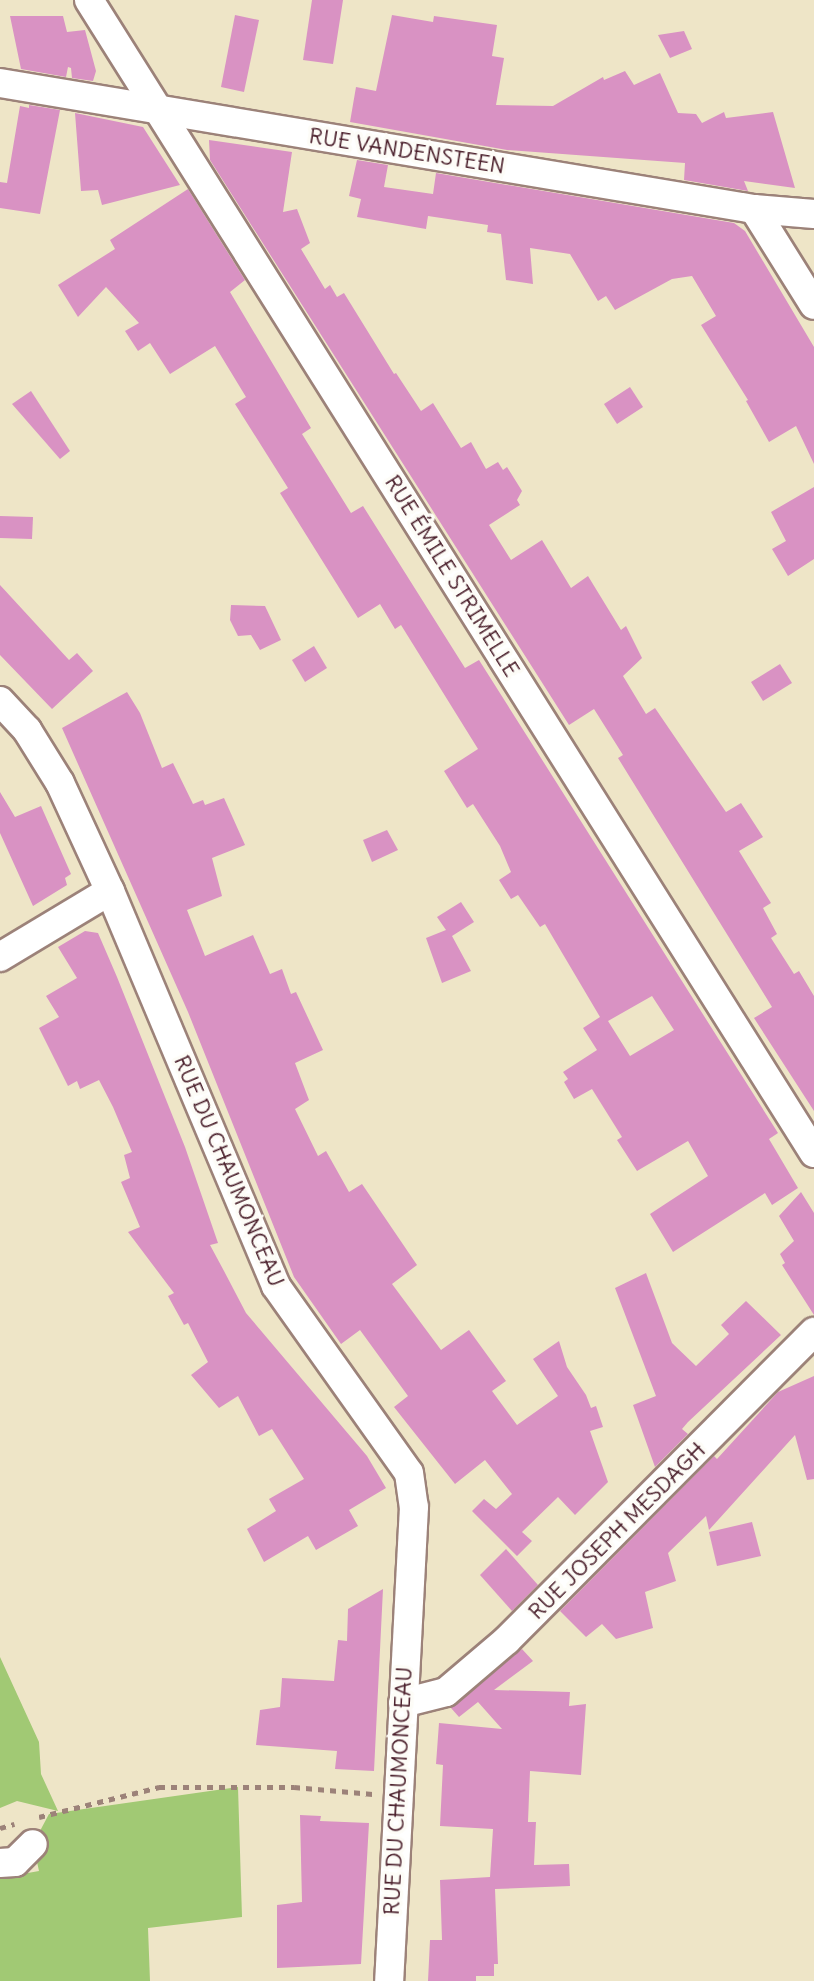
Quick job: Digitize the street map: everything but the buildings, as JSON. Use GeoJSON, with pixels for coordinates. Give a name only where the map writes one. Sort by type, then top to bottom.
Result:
{"type":"FeatureCollection","features":[{"type":"Feature","properties":{"kind":"street","name":"RUE ÉMILE STRIMELLE"},"geometry":{"type":"LineString","coordinates":[[89,0],[814,1153]]}},
{"type":"Feature","properties":{"kind":"street","name":"RUE VANDENSTEEN"},"geometry":{"type":"LineString","coordinates":[[0,83],[754,209],[814,214]]}},
{"type":"Feature","properties":{"kind":"street"},"geometry":{"type":"LineString","coordinates":[[754,209],[814,305]]}},
{"type":"Feature","properties":{"kind":"street","name":"RUE DU CHAUMONCEAU"},"geometry":{"type":"LineString","coordinates":[[0,701],[27,730],[60,783],[110,891],[276,1286],[409,1473],[414,1507],[389,1981]]}},
{"type":"Feature","properties":{"kind":"street"},"geometry":{"type":"LineString","coordinates":[[0,957],[110,891]]}},
{"type":"Feature","properties":{"kind":"street","name":"RUE JOSEPH MESDAGH"},"geometry":{"type":"LineString","coordinates":[[403,1703],[446,1692],[507,1640],[814,1332]]}},
{"type":"Feature","properties":{"kind":"street"},"geometry":{"type":"LineString","coordinates":[[0,1863],[15,1862],[33,1844]]}},
{"type":"Feature","properties":{"kind":"path"},"geometry":{"type":"LineString","coordinates":[[0,1828],[159,1787],[294,1787],[398,1796]]}},
{"type":"Feature","properties":{"kind":"green space"},"geometry":{"type":"Polygon","coordinates":[[[0,1657],[39,1742],[41,1774],[58,1811],[17,1801],[0,1808],[0,1657]]]}},
{"type":"Feature","properties":{"kind":"green space"},"geometry":{"type":"Polygon","coordinates":[[[238,1787],[242,1917],[148,1928],[150,1981],[0,1981],[0,1878],[39,1871],[33,1844],[49,1814],[238,1787]]]}}]}
